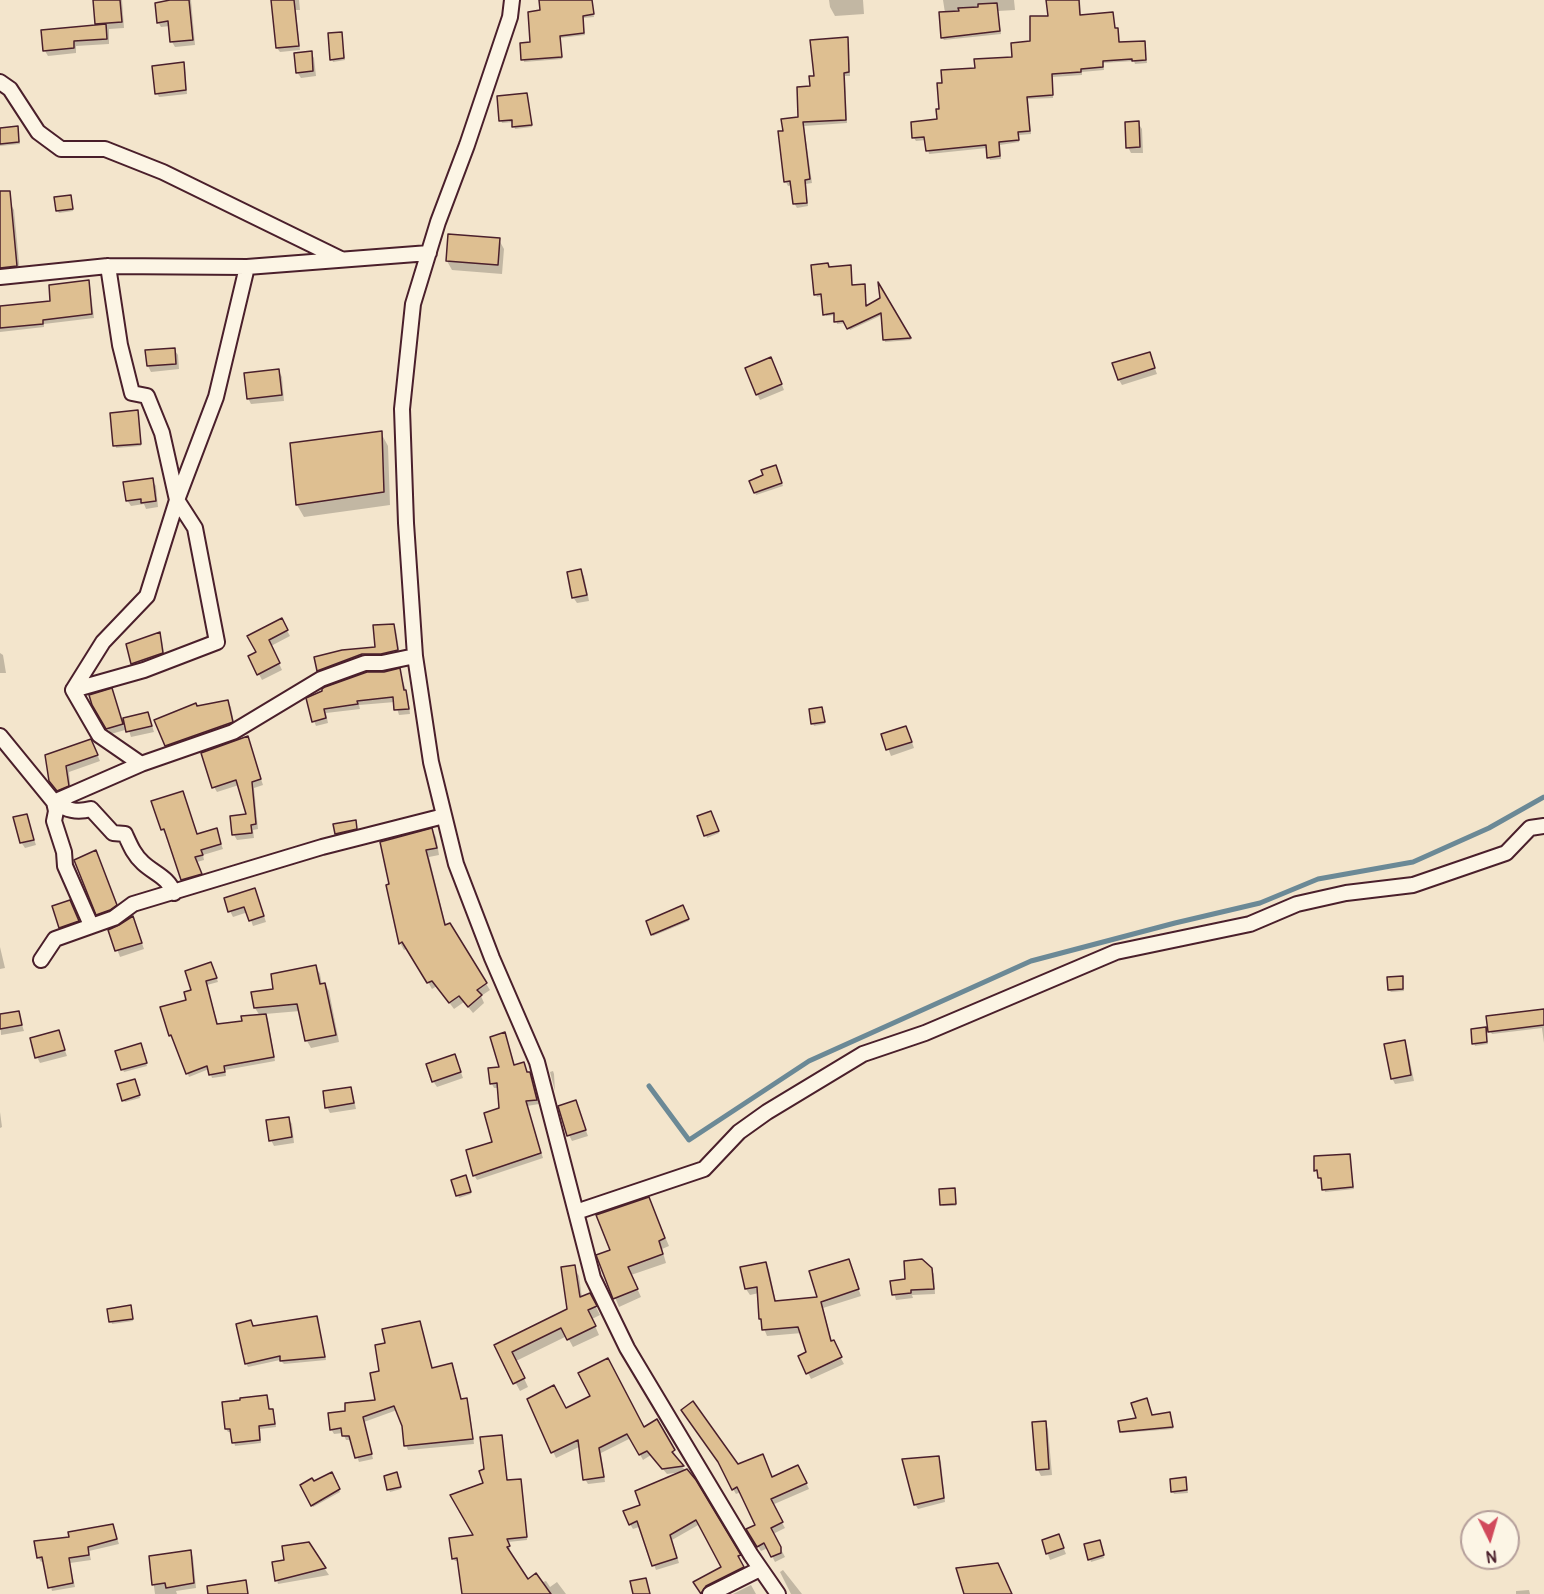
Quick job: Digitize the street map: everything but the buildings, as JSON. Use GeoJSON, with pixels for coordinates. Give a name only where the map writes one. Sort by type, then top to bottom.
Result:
{"type":"FeatureCollection","features":[{"type":"Feature","properties":{"kind":"street"},"geometry":{"type":"LineString","coordinates":[[512,0],[510,17],[413,304],[402,409],[406,523],[415,656],[432,762],[456,864],[492,958],[537,1062],[593,1278],[627,1348],[760,1569],[778,1594]]}},
{"type":"Feature","properties":{"kind":"street"},"geometry":{"type":"LineString","coordinates":[[0,82],[10,89],[38,132],[61,149],[105,149],[164,172],[343,260]]}},
{"type":"Feature","properties":{"kind":"street"},"geometry":{"type":"LineString","coordinates":[[0,277],[108,266],[247,267],[429,253]]}},
{"type":"Feature","properties":{"kind":"street"},"geometry":{"type":"LineString","coordinates":[[73,690],[144,670],[217,642],[195,528],[177,500],[162,433],[147,396],[132,393],[120,345],[108,266]]}},
{"type":"Feature","properties":{"kind":"street"},"geometry":{"type":"LineString","coordinates":[[73,690],[103,642],[147,596],[177,500],[216,397],[247,267]]}},
{"type":"Feature","properties":{"kind":"street"},"geometry":{"type":"LineString","coordinates":[[54,802],[141,764],[233,732],[321,679],[365,663],[382,663],[415,656]]}},
{"type":"Feature","properties":{"kind":"street"},"geometry":{"type":"LineString","coordinates":[[73,690],[99,735],[141,764]]}},
{"type":"Feature","properties":{"kind":"street"},"geometry":{"type":"LineString","coordinates":[[0,736],[54,802],[65,809],[79,812],[91,809],[113,832],[125,834],[133,852],[143,863],[170,883],[174,893]]}},
{"type":"Feature","properties":{"kind":"street"},"geometry":{"type":"LineString","coordinates":[[54,802],[56,811],[54,821],[64,852],[65,866],[91,925]]}},
{"type":"Feature","properties":{"kind":"street"},"geometry":{"type":"LineString","coordinates":[[41,960],[55,939],[114,918],[133,904],[174,893],[223,875],[444,816]]}},
{"type":"Feature","properties":{"kind":"street"},"geometry":{"type":"LineString","coordinates":[[576,1212],[704,1168],[748,1125],[863,1054],[925,1033],[1116,952],[1250,924],[1297,904],[1346,892],[1413,885],[1506,854],[1530,828],[1544,826]]}},
{"type":"Feature","properties":{"kind":"street"},"geometry":{"type":"LineString","coordinates":[[710,1594],[760,1569]]}},
{"type":"Feature","properties":{"kind":"waterway"},"geometry":{"type":"LineString","coordinates":[[649,1086],[689,1140],[809,1061],[1031,961],[1260,903],[1318,879],[1413,862],[1489,828],[1544,797]]}}]}
